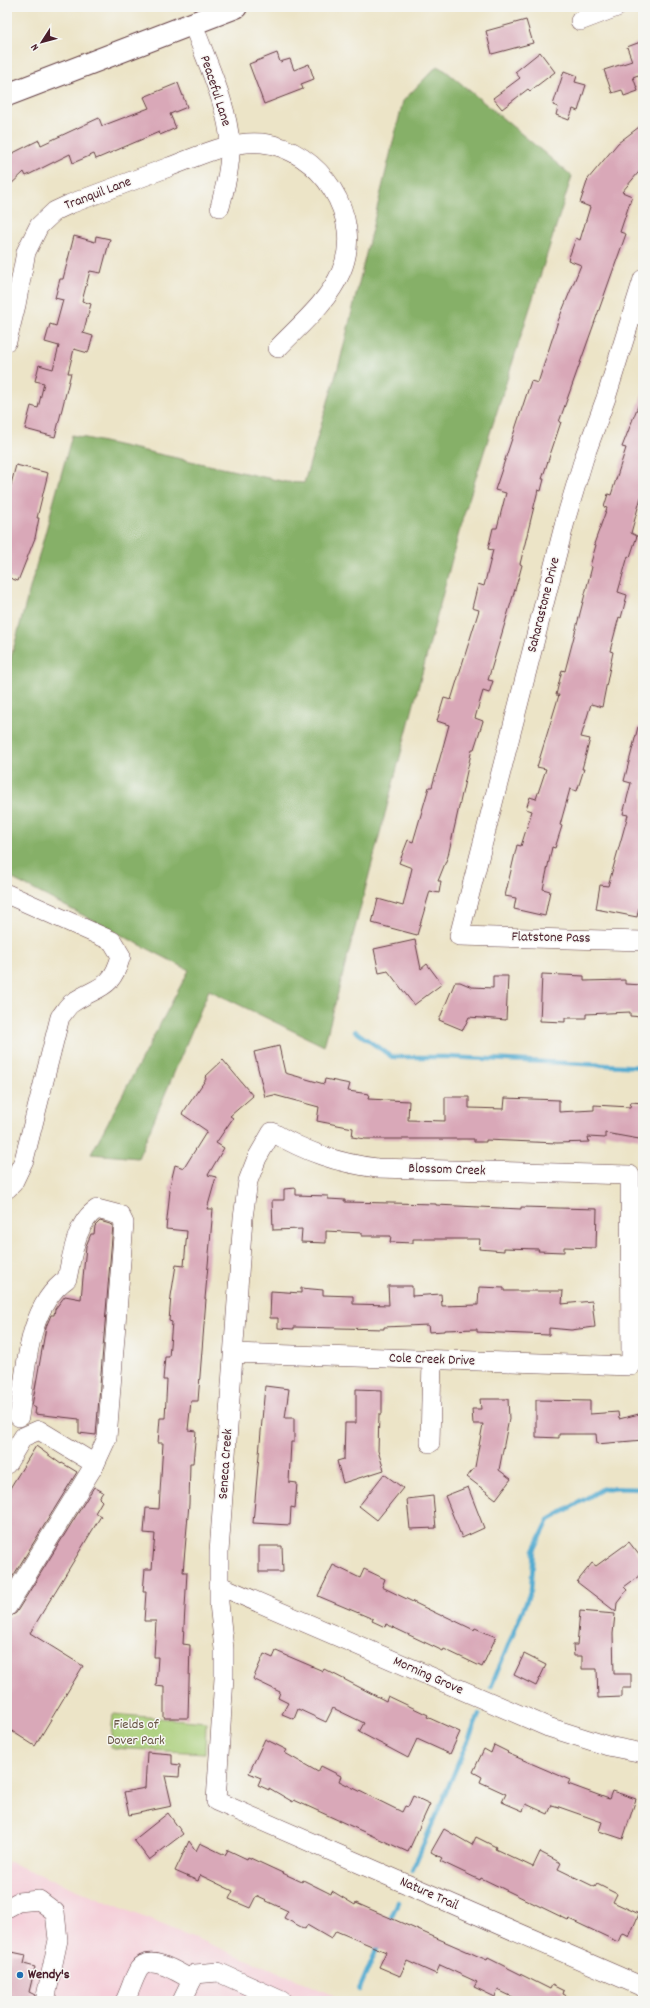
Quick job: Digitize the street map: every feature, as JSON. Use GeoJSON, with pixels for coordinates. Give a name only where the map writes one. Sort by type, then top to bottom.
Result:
{"type":"FeatureCollection","features":[{"type":"Feature","properties":{"kind":"main road"},"geometry":{"type":"LineString","coordinates":[[7,95],[236,7]]}},
{"type":"Feature","properties":{"kind":"street"},"geometry":{"type":"LineString","coordinates":[[580,21],[617,7]]}},
{"type":"Feature","properties":{"kind":"street","name":"Peaceful Lane"},"geometry":{"type":"LineString","coordinates":[[193,24],[222,103],[228,127],[230,145],[226,185],[220,207]]}},
{"type":"Feature","properties":{"kind":"street","name":"Tranquil Lane"},"geometry":{"type":"LineString","coordinates":[[7,341],[12,304],[26,252],[39,226],[55,211],[70,204],[230,145],[262,143],[280,147],[305,160],[323,176],[341,202],[347,224],[348,246],[342,271],[328,294],[314,311],[278,348]]}},
{"type":"Feature","properties":{"kind":"street","name":"Saharastone Drive"},"geometry":{"type":"LineString","coordinates":[[459,936],[566,518],[584,458],[606,398],[643,279]]}},
{"type":"Feature","properties":{"kind":"street"},"geometry":{"type":"LineString","coordinates":[[7,894],[112,941],[121,956],[116,971],[106,985],[71,1004],[60,1017],[24,1160],[13,1183],[7,1189]]}},
{"type":"Feature","properties":{"kind":"street","name":"Flatstone Pass"},"geometry":{"type":"LineString","coordinates":[[459,936],[643,941]]}},
{"type":"Feature","properties":{"kind":"street","name":"Blossom Creek"},"geometry":{"type":"LineString","coordinates":[[272,1132],[324,1158],[352,1165],[377,1168],[630,1175],[631,1366]]}},
{"type":"Feature","properties":{"kind":"street","name":"Seneca Creek"},"geometry":{"type":"LineString","coordinates":[[216,1801],[224,1678],[224,1649],[218,1585],[243,1218],[248,1181],[257,1158],[272,1132]]}},
{"type":"Feature","properties":{"kind":"street"},"geometry":{"type":"LineString","coordinates":[[7,1607],[95,1464],[107,1438],[124,1223],[120,1215],[98,1209],[88,1214],[75,1242],[67,1279],[48,1297],[33,1326],[13,1414],[95,1464]]}},
{"type":"Feature","properties":{"kind":"street","name":"Cole Creek Drive"},"geometry":{"type":"LineString","coordinates":[[234,1353],[631,1366]]}},
{"type":"Feature","properties":{"kind":"street"},"geometry":{"type":"LineString","coordinates":[[430,1443],[432,1360]]}},
{"type":"Feature","properties":{"kind":"street"},"geometry":{"type":"LineString","coordinates":[[7,1464],[23,1437],[39,1430]]}},
{"type":"Feature","properties":{"kind":"street","name":"Morning Grove"},"geometry":{"type":"LineString","coordinates":[[218,1585],[548,1727],[608,1746],[643,1753]]}},
{"type":"Feature","properties":{"kind":"street","name":"Nature Trail"},"geometry":{"type":"LineString","coordinates":[[216,1801],[643,1987]]}},
{"type":"Feature","properties":{"kind":"street"},"geometry":{"type":"LineString","coordinates":[[7,1908],[18,1902],[39,1900],[55,1912],[58,1940],[45,2001]]}},
{"type":"Feature","properties":{"kind":"street"},"geometry":{"type":"LineString","coordinates":[[125,2001],[139,1969],[145,1963],[155,1962],[192,1980]]}},
{"type":"Feature","properties":{"kind":"street"},"geometry":{"type":"LineString","coordinates":[[182,2001],[195,1974],[218,1972],[282,2001]]}},
{"type":"Feature","properties":{"kind":"shaded area"},"geometry":{"type":"Polygon","coordinates":[[[7,1861],[310,1985],[345,2001],[7,2001],[7,1861]]]}},
{"type":"Feature","properties":{"kind":"green space"},"geometry":{"type":"Polygon","coordinates":[[[437,66],[446,71],[572,176],[462,521],[324,1046],[209,990],[138,1158],[91,1154],[189,970],[7,876],[7,672],[72,435],[286,482],[304,483],[340,361],[403,101],[437,66]]]}},
{"type":"Feature","properties":{"kind":"green space","name":"Fields of Dover Park"},"geometry":{"type":"Polygon","coordinates":[[[113,1714],[206,1722],[205,1753],[110,1748],[113,1714]]]}},
{"type":"Feature","properties":{"kind":"building"},"geometry":{"type":"Polygon","coordinates":[[[526,20],[533,43],[492,54],[486,31],[526,20]]]}},
{"type":"Feature","properties":{"kind":"building"},"geometry":{"type":"Polygon","coordinates":[[[643,41],[643,85],[638,75],[633,77],[638,91],[624,96],[622,90],[612,93],[604,70],[632,61],[627,47],[643,41]]]}},
{"type":"Feature","properties":{"kind":"building"},"geometry":{"type":"Polygon","coordinates":[[[540,52],[555,72],[530,91],[528,89],[502,109],[493,98],[520,78],[515,72],[540,52]]]}},
{"type":"Feature","properties":{"kind":"building"},"geometry":{"type":"Polygon","coordinates":[[[277,53],[280,62],[290,59],[294,70],[309,64],[314,79],[301,84],[303,89],[264,104],[249,64],[277,53]]]}},
{"type":"Feature","properties":{"kind":"building"},"geometry":{"type":"Polygon","coordinates":[[[564,71],[577,76],[575,82],[586,85],[578,111],[573,109],[569,120],[556,115],[558,107],[553,105],[564,71]]]}},
{"type":"Feature","properties":{"kind":"building"},"geometry":{"type":"Polygon","coordinates":[[[178,83],[187,107],[170,114],[176,128],[160,135],[159,132],[96,159],[94,154],[73,163],[70,154],[26,176],[24,172],[7,188],[7,156],[39,140],[41,145],[99,118],[102,126],[149,108],[144,97],[178,83]]]}},
{"type":"Feature","properties":{"kind":"building"},"geometry":{"type":"Polygon","coordinates":[[[643,124],[643,167],[622,192],[632,196],[620,232],[626,234],[559,422],[561,422],[542,479],[544,479],[541,491],[538,490],[520,564],[522,565],[488,680],[493,681],[489,693],[483,691],[475,718],[483,721],[474,749],[472,749],[448,856],[438,881],[441,881],[439,893],[430,891],[417,935],[372,923],[378,899],[403,906],[412,868],[399,863],[408,840],[413,842],[429,787],[432,787],[449,725],[437,721],[444,698],[451,700],[479,610],[472,608],[478,584],[484,586],[493,550],[488,549],[493,528],[497,528],[506,493],[495,490],[531,381],[538,383],[558,321],[581,265],[568,260],[576,238],[580,240],[590,207],[580,203],[588,179],[618,143],[643,124]]]}},
{"type":"Feature","properties":{"kind":"building"},"geometry":{"type":"Polygon","coordinates":[[[74,236],[95,242],[96,236],[110,239],[101,273],[90,271],[82,301],[91,304],[83,333],[93,336],[88,353],[74,349],[68,373],[71,373],[55,437],[25,429],[31,406],[38,408],[44,383],[35,381],[39,365],[53,369],[59,346],[45,342],[50,324],[56,326],[63,300],[55,298],[60,279],[63,279],[74,236]]]}},
{"type":"Feature","properties":{"kind":"building"},"geometry":{"type":"Polygon","coordinates":[[[643,393],[643,498],[641,497],[631,533],[637,536],[630,557],[628,556],[618,592],[627,595],[621,618],[619,617],[610,651],[613,652],[602,707],[591,704],[581,737],[590,739],[582,769],[584,769],[577,791],[570,789],[560,825],[562,826],[555,848],[552,847],[543,889],[550,891],[545,916],[514,909],[516,898],[505,896],[517,845],[521,846],[532,811],[526,809],[530,797],[536,799],[546,769],[537,767],[559,695],[556,695],[562,670],[565,671],[592,567],[590,566],[596,545],[594,544],[607,508],[604,507],[608,494],[611,495],[626,448],[622,447],[643,393]]]}},
{"type":"Feature","properties":{"kind":"building"},"geometry":{"type":"Polygon","coordinates":[[[16,465],[48,473],[37,518],[39,518],[35,538],[18,581],[7,577],[7,500],[16,465]]]}},
{"type":"Feature","properties":{"kind":"building"},"geometry":{"type":"Polygon","coordinates":[[[638,727],[643,727],[643,848],[640,858],[643,859],[643,887],[637,917],[596,909],[600,885],[608,886],[628,815],[623,814],[631,783],[624,781],[638,727]]]}},
{"type":"Feature","properties":{"kind":"building"},"geometry":{"type":"Polygon","coordinates":[[[415,940],[421,969],[427,964],[442,984],[414,1005],[388,971],[379,973],[374,949],[415,940]]]}},
{"type":"Feature","properties":{"kind":"building"},"geometry":{"type":"Polygon","coordinates":[[[542,974],[584,976],[584,981],[625,980],[625,984],[643,985],[643,1017],[630,1016],[630,1012],[586,1014],[586,1018],[565,1018],[565,1022],[540,1021],[542,974]]]}},
{"type":"Feature","properties":{"kind":"building"},"geometry":{"type":"Polygon","coordinates":[[[493,976],[508,976],[506,1020],[469,1017],[463,1030],[439,1020],[455,982],[460,982],[472,987],[493,988],[493,976]]]}},
{"type":"Feature","properties":{"kind":"building"},"geometry":{"type":"Polygon","coordinates":[[[279,1046],[285,1073],[324,1084],[325,1079],[350,1084],[348,1091],[369,1094],[368,1099],[409,1101],[408,1120],[445,1121],[445,1097],[469,1097],[469,1108],[504,1109],[505,1098],[559,1100],[559,1112],[594,1110],[594,1105],[630,1107],[631,1102],[643,1103],[643,1130],[641,1130],[639,1139],[605,1133],[605,1138],[588,1137],[589,1142],[557,1143],[486,1140],[486,1142],[474,1142],[474,1139],[365,1139],[352,1137],[353,1128],[317,1121],[319,1107],[274,1095],[265,1097],[254,1052],[279,1046]]]}},
{"type":"Feature","properties":{"kind":"building"},"geometry":{"type":"Polygon","coordinates":[[[223,1060],[253,1096],[230,1116],[233,1118],[216,1143],[224,1148],[208,1175],[216,1177],[207,1209],[213,1209],[198,1401],[191,1401],[188,1430],[196,1431],[193,1463],[190,1463],[189,1504],[183,1572],[187,1572],[183,1644],[190,1645],[188,1718],[164,1718],[164,1687],[156,1686],[158,1657],[154,1657],[156,1621],[144,1621],[146,1592],[143,1592],[145,1569],[152,1569],[155,1534],[144,1533],[146,1508],[159,1509],[163,1443],[158,1443],[160,1418],[165,1418],[167,1380],[163,1380],[165,1357],[169,1357],[172,1322],[169,1321],[171,1296],[176,1265],[184,1266],[187,1231],[166,1229],[169,1190],[175,1165],[184,1168],[207,1131],[182,1114],[206,1079],[205,1077],[223,1060]]]}},
{"type":"Feature","properties":{"kind":"building"},"geometry":{"type":"Polygon","coordinates":[[[296,1188],[296,1195],[328,1196],[328,1199],[345,1200],[345,1202],[436,1204],[521,1209],[521,1207],[597,1209],[596,1248],[564,1247],[564,1252],[538,1251],[539,1249],[504,1248],[504,1251],[479,1249],[480,1239],[413,1239],[413,1243],[390,1242],[391,1236],[362,1236],[362,1233],[326,1231],[326,1243],[301,1242],[302,1229],[273,1230],[272,1200],[284,1200],[284,1189],[296,1188]]]}},
{"type":"Feature","properties":{"kind":"building"},"geometry":{"type":"Polygon","coordinates":[[[100,1221],[113,1225],[96,1435],[79,1433],[79,1419],[35,1414],[36,1408],[32,1406],[46,1327],[51,1315],[54,1315],[55,1309],[65,1296],[81,1299],[86,1246],[91,1234],[94,1234],[95,1226],[100,1221]]]}},
{"type":"Feature","properties":{"kind":"building"},"geometry":{"type":"Polygon","coordinates":[[[388,1286],[412,1286],[412,1296],[441,1294],[442,1306],[478,1305],[479,1287],[504,1288],[504,1291],[563,1291],[562,1304],[592,1301],[595,1327],[571,1330],[549,1328],[549,1335],[477,1332],[477,1329],[429,1332],[428,1325],[384,1327],[384,1329],[294,1327],[294,1329],[278,1328],[278,1318],[270,1318],[271,1291],[301,1293],[301,1288],[323,1290],[323,1295],[353,1296],[353,1304],[389,1305],[388,1286]]]}},
{"type":"Feature","properties":{"kind":"building"},"geometry":{"type":"Polygon","coordinates":[[[265,1386],[289,1389],[285,1418],[294,1418],[294,1442],[291,1442],[289,1482],[297,1483],[295,1508],[291,1507],[290,1525],[253,1523],[265,1386]]]}},
{"type":"Feature","properties":{"kind":"building"},"geometry":{"type":"Polygon","coordinates":[[[356,1389],[382,1390],[382,1414],[379,1414],[378,1451],[384,1470],[343,1483],[337,1461],[344,1459],[345,1423],[356,1423],[356,1389]]]}},
{"type":"Feature","properties":{"kind":"building"},"geometry":{"type":"Polygon","coordinates":[[[480,1399],[508,1399],[509,1419],[499,1470],[511,1479],[496,1499],[467,1477],[475,1467],[483,1424],[473,1424],[472,1409],[481,1409],[480,1399]]]}},
{"type":"Feature","properties":{"kind":"building"},"geometry":{"type":"Polygon","coordinates":[[[536,1400],[590,1401],[590,1414],[618,1412],[619,1419],[643,1413],[643,1440],[597,1444],[596,1434],[559,1434],[559,1438],[536,1437],[536,1400]]]}},
{"type":"Feature","properties":{"kind":"building"},"geometry":{"type":"Polygon","coordinates":[[[36,1446],[61,1464],[62,1463],[77,1472],[7,1586],[7,1493],[36,1446]]]}},
{"type":"Feature","properties":{"kind":"building"},"geometry":{"type":"Polygon","coordinates":[[[384,1474],[403,1488],[377,1520],[359,1506],[384,1474]]]}},
{"type":"Feature","properties":{"kind":"building"},"geometry":{"type":"Polygon","coordinates":[[[94,1487],[103,1492],[99,1498],[102,1501],[95,1513],[101,1516],[30,1633],[83,1666],[35,1746],[7,1728],[7,1618],[16,1613],[94,1487]]]}},
{"type":"Feature","properties":{"kind":"building"},"geometry":{"type":"Polygon","coordinates":[[[468,1487],[484,1528],[462,1538],[445,1496],[468,1487]]]}},
{"type":"Feature","properties":{"kind":"building"},"geometry":{"type":"Polygon","coordinates":[[[433,1496],[436,1528],[410,1529],[407,1499],[433,1496]]]}},
{"type":"Feature","properties":{"kind":"building"},"geometry":{"type":"Polygon","coordinates":[[[629,1542],[643,1560],[643,1573],[624,1587],[627,1590],[617,1603],[616,1612],[577,1582],[592,1563],[596,1566],[629,1542]]]}},
{"type":"Feature","properties":{"kind":"building"},"geometry":{"type":"Polygon","coordinates":[[[259,1546],[282,1546],[283,1572],[259,1572],[259,1546]]]}},
{"type":"Feature","properties":{"kind":"building"},"geometry":{"type":"Polygon","coordinates":[[[333,1565],[360,1578],[364,1569],[385,1579],[382,1587],[442,1616],[443,1615],[474,1630],[475,1628],[496,1637],[482,1667],[444,1649],[443,1651],[386,1624],[385,1627],[372,1621],[373,1619],[318,1596],[333,1565]]]}},
{"type":"Feature","properties":{"kind":"building"},"geometry":{"type":"Polygon","coordinates":[[[580,1611],[615,1614],[613,1634],[614,1674],[631,1674],[631,1688],[622,1688],[622,1697],[598,1698],[597,1669],[582,1669],[582,1656],[574,1656],[573,1645],[577,1645],[580,1611]]]}},
{"type":"Feature","properties":{"kind":"building"},"geometry":{"type":"Polygon","coordinates":[[[276,1651],[323,1671],[324,1669],[386,1701],[388,1696],[428,1715],[427,1717],[460,1732],[450,1754],[417,1739],[408,1758],[359,1732],[364,1723],[333,1708],[326,1722],[298,1709],[294,1719],[282,1714],[288,1703],[278,1698],[280,1692],[253,1679],[264,1654],[273,1658],[276,1651]]]}},
{"type":"Feature","properties":{"kind":"building"},"geometry":{"type":"Polygon","coordinates":[[[524,1654],[546,1665],[536,1686],[514,1675],[524,1654]]]}},
{"type":"Feature","properties":{"kind":"building"},"geometry":{"type":"Polygon","coordinates":[[[265,1739],[287,1750],[285,1753],[318,1772],[321,1766],[341,1776],[339,1781],[402,1812],[405,1806],[408,1807],[413,1796],[430,1804],[408,1852],[294,1800],[293,1802],[269,1788],[269,1790],[258,1785],[261,1778],[249,1773],[265,1739]]]}},
{"type":"Feature","properties":{"kind":"building"},"geometry":{"type":"Polygon","coordinates":[[[494,1745],[508,1752],[507,1753],[570,1780],[568,1784],[609,1799],[612,1791],[636,1799],[623,1839],[599,1831],[602,1822],[559,1807],[552,1805],[548,1814],[526,1804],[523,1811],[502,1802],[506,1794],[480,1782],[482,1777],[473,1772],[484,1749],[491,1753],[494,1745]]]}},
{"type":"Feature","properties":{"kind":"building"},"geometry":{"type":"Polygon","coordinates":[[[147,1752],[172,1754],[172,1764],[180,1765],[179,1777],[165,1776],[172,1806],[129,1815],[124,1792],[145,1788],[147,1752]]]}},
{"type":"Feature","properties":{"kind":"building"},"geometry":{"type":"Polygon","coordinates":[[[168,1813],[183,1834],[149,1860],[134,1840],[168,1813]]]}},
{"type":"Feature","properties":{"kind":"building"},"geometry":{"type":"Polygon","coordinates":[[[444,1829],[472,1845],[476,1837],[496,1847],[495,1849],[533,1867],[540,1852],[561,1863],[558,1869],[595,1887],[597,1884],[617,1894],[613,1902],[639,1914],[629,1937],[622,1933],[618,1942],[569,1919],[568,1920],[481,1878],[480,1880],[440,1861],[442,1858],[431,1852],[444,1829]]]}},
{"type":"Feature","properties":{"kind":"building"},"geometry":{"type":"Polygon","coordinates":[[[189,1841],[196,1851],[200,1843],[225,1855],[228,1850],[247,1859],[248,1857],[302,1882],[303,1880],[331,1894],[332,1891],[355,1905],[356,1903],[487,1960],[488,1958],[550,1989],[552,1985],[564,1991],[563,1994],[576,2001],[521,2001],[498,1990],[495,1997],[474,1987],[477,1982],[440,1965],[436,1974],[407,1961],[400,1976],[379,1967],[386,1952],[336,1931],[331,1939],[307,1925],[305,1929],[284,1918],[288,1911],[256,1896],[250,1908],[229,1899],[233,1891],[200,1875],[198,1881],[175,1871],[189,1841]]]}},
{"type":"Feature","properties":{"kind":"building","name":"Wendy's"},"geometry":{"type":"Polygon","coordinates":[[[12,1952],[26,1955],[24,1964],[35,1967],[29,1992],[35,1995],[34,2001],[7,2001],[7,1968],[12,1952]]]}},
{"type":"Feature","properties":{"kind":"waterway"},"geometry":{"type":"LineString","coordinates":[[355,1031],[392,1057],[449,1057],[643,1067]]}},
{"type":"Feature","properties":{"kind":"waterway"},"geometry":{"type":"LineString","coordinates":[[491,1687],[531,1590],[534,1550],[549,1520],[604,1488],[643,1489]]}},
{"type":"Feature","properties":{"kind":"waterway"},"geometry":{"type":"LineString","coordinates":[[412,1871],[479,1715]]}},
{"type":"Feature","properties":{"kind":"waterway"},"geometry":{"type":"LineString","coordinates":[[389,1922],[398,1902]]}},
{"type":"Feature","properties":{"kind":"waterway"},"geometry":{"type":"LineString","coordinates":[[359,1990],[379,1944]]}},
{"type":"Feature","properties":{"kind":"place","name":"Wendy's"},"geometry":{"type":"Point","coordinates":[20,1975]}}]}
